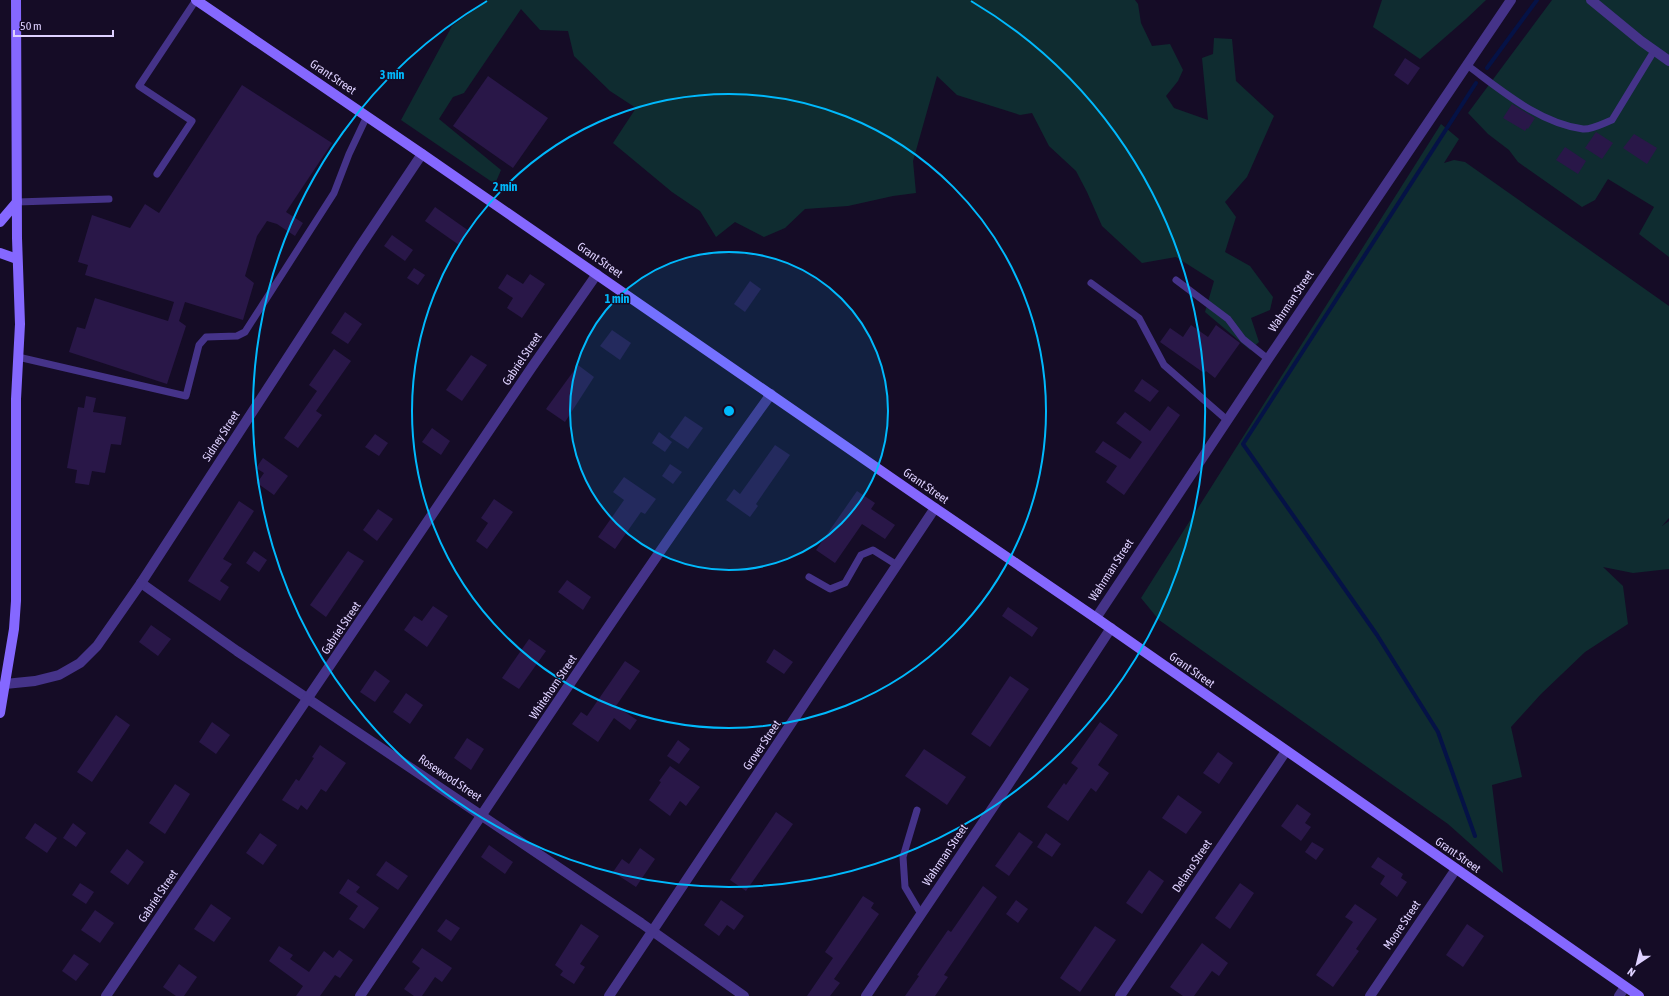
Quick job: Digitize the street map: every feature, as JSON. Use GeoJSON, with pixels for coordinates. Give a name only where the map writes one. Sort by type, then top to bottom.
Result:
{"type":"FeatureCollection","features":[{"type":"Feature","properties":{"kind":"street"},"geometry":{"type":"LineString","coordinates":[[0,713],[14,629],[16,601],[16,399],[20,324],[17,202],[16,0]]}},
{"type":"Feature","properties":{"kind":"street","name":"Grant Street"},"geometry":{"type":"LineString","coordinates":[[196,0],[1096,618],[1639,996]]}},
{"type":"Feature","properties":{"kind":"street","name":"Wahrman Street"},"geometry":{"type":"LineString","coordinates":[[1096,618],[1227,420],[1510,0]]}},
{"type":"Feature","properties":{"kind":"street"},"geometry":{"type":"LineString","coordinates":[[1591,0],[1654,51],[1669,61]]}},
{"type":"Feature","properties":{"kind":"street","name":"Sidney Street"},"geometry":{"type":"LineString","coordinates":[[5,684],[47,679],[80,663],[97,646],[141,583],[422,154]]}},
{"type":"Feature","properties":{"kind":"street"},"geometry":{"type":"LineString","coordinates":[[0,222],[17,202]]}},
{"type":"Feature","properties":{"kind":"street"},"geometry":{"type":"LineString","coordinates":[[0,253],[18,260]]}},
{"type":"Feature","properties":{"kind":"street","name":"Gabriel Street"},"geometry":{"type":"LineString","coordinates":[[106,996],[597,274]]}},
{"type":"Feature","properties":{"kind":"street","name":"Whitehorn Street"},"geometry":{"type":"LineString","coordinates":[[360,996],[726,457],[771,394]]}},
{"type":"Feature","properties":{"kind":"street","name":"Grover Street"},"geometry":{"type":"LineString","coordinates":[[609,996],[935,508]]}},
{"type":"Feature","properties":{"kind":"street","name":"Rosewood Street"},"geometry":{"type":"LineString","coordinates":[[141,583],[237,651],[482,815],[744,996]]}},
{"type":"Feature","properties":{"kind":"street","name":"Wahrman Street"},"geometry":{"type":"LineString","coordinates":[[866,996],[1008,785],[1110,628]]}},
{"type":"Feature","properties":{"kind":"street","name":"Delano Street"},"geometry":{"type":"LineString","coordinates":[[1120,996],[1286,751]]}},
{"type":"Feature","properties":{"kind":"street","name":"Moore Street"},"geometry":{"type":"LineString","coordinates":[[1370,996],[1456,869]]}},
{"type":"Feature","properties":{"kind":"street"},"geometry":{"type":"LineString","coordinates":[[1619,996],[1626,987]]}},
{"type":"Feature","properties":{"kind":"lane"},"geometry":{"type":"LineString","coordinates":[[157,174],[192,121],[139,86],[196,0]]}},
{"type":"Feature","properties":{"kind":"lane"},"geometry":{"type":"LineString","coordinates":[[1466,65],[1507,94],[1548,119],[1584,129],[1612,120],[1654,51]]}},
{"type":"Feature","properties":{"kind":"lane"},"geometry":{"type":"LineString","coordinates":[[18,357],[186,396],[199,345],[206,337],[237,336],[245,332],[334,193],[349,154],[367,116]]}},
{"type":"Feature","properties":{"kind":"lane"},"geometry":{"type":"LineString","coordinates":[[17,202],[109,199]]}},
{"type":"Feature","properties":{"kind":"lane"},"geometry":{"type":"LineString","coordinates":[[1176,280],[1228,319],[1243,339],[1268,359]]}},
{"type":"Feature","properties":{"kind":"lane"},"geometry":{"type":"LineString","coordinates":[[1091,283],[1140,318],[1164,365],[1227,420]]}},
{"type":"Feature","properties":{"kind":"lane"},"geometry":{"type":"LineString","coordinates":[[809,577],[830,589],[845,583],[861,555],[873,550],[897,565]]}},
{"type":"Feature","properties":{"kind":"lane"},"geometry":{"type":"LineString","coordinates":[[916,810],[903,857],[905,887],[921,914]]}},
{"type":"Feature","properties":{"kind":"green space"},"geometry":{"type":"Polygon","coordinates":[[[484,0],[1135,0],[1138,4],[1141,23],[1152,46],[1170,44],[1183,70],[1178,81],[1166,96],[1174,108],[1208,120],[1202,58],[1213,54],[1214,38],[1232,39],[1236,81],[1274,116],[1247,177],[1225,202],[1236,217],[1225,252],[1250,266],[1273,297],[1270,310],[1251,318],[1259,342],[1250,350],[1205,312],[1214,281],[1176,257],[1142,263],[1102,226],[1076,171],[1049,146],[1032,113],[1020,115],[957,95],[937,76],[913,161],[916,193],[893,196],[848,206],[805,209],[785,228],[764,237],[735,222],[716,237],[700,211],[672,192],[613,143],[636,108],[610,91],[574,56],[568,31],[540,30],[521,9],[464,93],[453,97],[439,119],[501,170],[495,184],[401,120],[452,26],[486,1],[484,0]]]}},
{"type":"Feature","properties":{"kind":"green space"},"geometry":{"type":"Polygon","coordinates":[[[1382,0],[1486,0],[1420,59],[1373,27],[1382,0]]]}},
{"type":"Feature","properties":{"kind":"green space"},"geometry":{"type":"Polygon","coordinates":[[[1552,0],[1669,0],[1669,257],[1639,234],[1654,207],[1608,179],[1595,200],[1582,207],[1518,162],[1509,150],[1488,134],[1468,113],[1552,0]]]}},
{"type":"Feature","properties":{"kind":"green space"},"geometry":{"type":"Polygon","coordinates":[[[1441,124],[1459,139],[1444,163],[1454,160],[1465,162],[1669,306],[1669,518],[1662,526],[1669,521],[1669,569],[1633,573],[1603,567],[1623,586],[1628,624],[1585,652],[1541,694],[1511,727],[1522,777],[1492,785],[1503,873],[1448,824],[1159,620],[1141,598],[1441,124]]]}},
{"type":"Feature","properties":{"kind":"building"},"geometry":{"type":"Polygon","coordinates":[[[1405,58],[1420,68],[1408,85],[1394,75],[1405,58]]]}},
{"type":"Feature","properties":{"kind":"building"},"geometry":{"type":"Polygon","coordinates":[[[488,76],[548,118],[513,168],[453,126],[488,76]]]}},
{"type":"Feature","properties":{"kind":"building"},"geometry":{"type":"Polygon","coordinates":[[[242,85],[332,143],[286,212],[303,223],[295,236],[277,224],[267,221],[257,236],[245,276],[254,283],[243,320],[185,302],[179,321],[186,326],[167,384],[69,352],[77,327],[85,329],[95,298],[168,321],[174,302],[85,275],[88,265],[78,262],[92,215],[130,228],[145,204],[159,213],[242,85]]]}},
{"type":"Feature","properties":{"kind":"building"},"geometry":{"type":"Polygon","coordinates":[[[1512,104],[1535,118],[1525,131],[1503,118],[1512,104]]]}},
{"type":"Feature","properties":{"kind":"building"},"geometry":{"type":"Polygon","coordinates":[[[1596,132],[1613,143],[1602,159],[1585,148],[1596,132]]]}},
{"type":"Feature","properties":{"kind":"building"},"geometry":{"type":"Polygon","coordinates":[[[1634,134],[1657,148],[1647,164],[1623,148],[1634,134]]]}},
{"type":"Feature","properties":{"kind":"building"},"geometry":{"type":"Polygon","coordinates":[[[1565,147],[1586,161],[1578,174],[1556,160],[1565,147]]]}},
{"type":"Feature","properties":{"kind":"building"},"geometry":{"type":"Polygon","coordinates":[[[435,207],[469,231],[459,245],[425,221],[435,207]]]}},
{"type":"Feature","properties":{"kind":"building"},"geometry":{"type":"Polygon","coordinates":[[[392,235],[413,250],[405,261],[384,246],[392,235]]]}},
{"type":"Feature","properties":{"kind":"building"},"geometry":{"type":"Polygon","coordinates":[[[414,268],[425,275],[418,285],[407,278],[414,268]]]}},
{"type":"Feature","properties":{"kind":"building"},"geometry":{"type":"Polygon","coordinates":[[[507,274],[523,284],[530,274],[545,284],[522,318],[507,308],[513,298],[498,288],[507,274]]]}},
{"type":"Feature","properties":{"kind":"building"},"geometry":{"type":"Polygon","coordinates":[[[750,281],[761,289],[745,312],[734,304],[750,281]]]}},
{"type":"Feature","properties":{"kind":"building"},"geometry":{"type":"Polygon","coordinates":[[[345,312],[362,324],[348,344],[331,333],[345,312]]]}},
{"type":"Feature","properties":{"kind":"building"},"geometry":{"type":"Polygon","coordinates":[[[1191,325],[1208,337],[1216,325],[1240,343],[1215,378],[1206,371],[1204,373],[1160,342],[1170,328],[1183,337],[1191,325]]]}},
{"type":"Feature","properties":{"kind":"building"},"geometry":{"type":"Polygon","coordinates":[[[612,330],[631,343],[620,360],[600,346],[612,330]]]}},
{"type":"Feature","properties":{"kind":"building"},"geometry":{"type":"Polygon","coordinates":[[[334,349],[351,361],[316,411],[322,415],[298,448],[284,438],[317,391],[309,385],[334,349]]]}},
{"type":"Feature","properties":{"kind":"building"},"geometry":{"type":"Polygon","coordinates":[[[471,355],[487,365],[462,401],[446,390],[471,355]]]}},
{"type":"Feature","properties":{"kind":"building"},"geometry":{"type":"Polygon","coordinates":[[[578,365],[594,377],[565,422],[546,409],[578,365]]]}},
{"type":"Feature","properties":{"kind":"building"},"geometry":{"type":"Polygon","coordinates":[[[1142,379],[1159,391],[1150,402],[1134,391],[1142,379]]]}},
{"type":"Feature","properties":{"kind":"building"},"geometry":{"type":"Polygon","coordinates":[[[86,396],[96,398],[93,412],[126,417],[121,445],[111,444],[105,473],[92,471],[89,485],[75,483],[77,470],[67,468],[78,407],[84,408],[86,396]]]}},
{"type":"Feature","properties":{"kind":"building"},"geometry":{"type":"Polygon","coordinates":[[[1168,406],[1180,415],[1124,495],[1106,482],[1117,466],[1095,452],[1103,441],[1130,459],[1142,442],[1116,423],[1125,412],[1150,431],[1168,406]]]}},
{"type":"Feature","properties":{"kind":"building"},"geometry":{"type":"Polygon","coordinates":[[[685,416],[703,428],[688,449],[670,437],[685,416]]]}},
{"type":"Feature","properties":{"kind":"building"},"geometry":{"type":"Polygon","coordinates":[[[432,428],[450,441],[441,455],[422,442],[432,428]]]}},
{"type":"Feature","properties":{"kind":"building"},"geometry":{"type":"Polygon","coordinates":[[[659,432],[672,442],[665,452],[652,443],[659,432]]]}},
{"type":"Feature","properties":{"kind":"building"},"geometry":{"type":"Polygon","coordinates":[[[375,434],[388,443],[379,456],[365,447],[375,434]]]}},
{"type":"Feature","properties":{"kind":"building"},"geometry":{"type":"Polygon","coordinates":[[[775,445],[790,455],[756,504],[758,506],[750,517],[726,500],[734,489],[740,494],[775,445]]]}},
{"type":"Feature","properties":{"kind":"building"},"geometry":{"type":"Polygon","coordinates":[[[263,458],[288,476],[274,495],[257,483],[264,473],[256,468],[263,458]]]}},
{"type":"Feature","properties":{"kind":"building"},"geometry":{"type":"Polygon","coordinates":[[[670,464],[682,472],[673,484],[662,476],[670,464]]]}},
{"type":"Feature","properties":{"kind":"building"},"geometry":{"type":"Polygon","coordinates":[[[624,477],[656,499],[645,514],[641,512],[615,549],[598,537],[624,500],[613,492],[624,477]]]}},
{"type":"Feature","properties":{"kind":"building"},"geometry":{"type":"Polygon","coordinates":[[[857,491],[875,503],[871,509],[895,525],[885,539],[862,524],[835,563],[816,550],[857,491]]]}},
{"type":"Feature","properties":{"kind":"building"},"geometry":{"type":"Polygon","coordinates":[[[494,499],[513,512],[487,549],[476,541],[488,523],[481,518],[494,499]]]}},
{"type":"Feature","properties":{"kind":"building"},"geometry":{"type":"Polygon","coordinates":[[[239,501],[254,511],[223,559],[232,564],[220,581],[229,587],[220,601],[188,581],[239,501]]]}},
{"type":"Feature","properties":{"kind":"building"},"geometry":{"type":"Polygon","coordinates":[[[378,509],[393,519],[377,541],[363,530],[378,509]]]}},
{"type":"Feature","properties":{"kind":"building"},"geometry":{"type":"Polygon","coordinates":[[[254,551],[267,560],[259,572],[246,563],[254,551]]]}},
{"type":"Feature","properties":{"kind":"building"},"geometry":{"type":"Polygon","coordinates":[[[348,551],[364,561],[326,617],[310,605],[348,551]]]}},
{"type":"Feature","properties":{"kind":"building"},"geometry":{"type":"Polygon","coordinates":[[[567,580],[591,597],[583,610],[558,592],[567,580]]]}},
{"type":"Feature","properties":{"kind":"building"},"geometry":{"type":"Polygon","coordinates":[[[433,606],[448,616],[427,647],[404,630],[414,616],[422,621],[433,606]]]}},
{"type":"Feature","properties":{"kind":"building"},"geometry":{"type":"Polygon","coordinates":[[[1008,607],[1038,628],[1032,637],[1002,616],[1008,607]]]}},
{"type":"Feature","properties":{"kind":"building"},"geometry":{"type":"Polygon","coordinates":[[[151,625],[171,639],[158,656],[139,642],[151,625]]]}},
{"type":"Feature","properties":{"kind":"building"},"geometry":{"type":"Polygon","coordinates":[[[529,639],[546,651],[519,689],[502,678],[529,639]]]}},
{"type":"Feature","properties":{"kind":"building"},"geometry":{"type":"Polygon","coordinates":[[[774,649],[793,662],[784,674],[766,662],[774,649]]]}},
{"type":"Feature","properties":{"kind":"building"},"geometry":{"type":"Polygon","coordinates":[[[625,661],[640,671],[616,706],[637,720],[630,730],[614,718],[598,742],[572,724],[581,712],[587,716],[625,661]]]}},
{"type":"Feature","properties":{"kind":"building"},"geometry":{"type":"Polygon","coordinates":[[[375,670],[390,681],[375,702],[360,692],[375,670]]]}},
{"type":"Feature","properties":{"kind":"building"},"geometry":{"type":"Polygon","coordinates":[[[1010,676],[1029,689],[990,747],[971,734],[1010,676]]]}},
{"type":"Feature","properties":{"kind":"building"},"geometry":{"type":"Polygon","coordinates":[[[406,693],[423,705],[410,724],[393,712],[406,693]]]}},
{"type":"Feature","properties":{"kind":"building"},"geometry":{"type":"Polygon","coordinates":[[[116,715],[130,725],[92,782],[77,772],[116,715]]]}},
{"type":"Feature","properties":{"kind":"building"},"geometry":{"type":"Polygon","coordinates":[[[212,722],[230,735],[216,754],[199,742],[212,722]]]}},
{"type":"Feature","properties":{"kind":"building"},"geometry":{"type":"Polygon","coordinates":[[[1100,722],[1118,735],[1098,765],[1109,773],[1096,792],[1091,788],[1068,821],[1047,807],[1064,783],[1066,785],[1078,768],[1071,763],[1100,722]]]}},
{"type":"Feature","properties":{"kind":"building"},"geometry":{"type":"Polygon","coordinates":[[[467,738],[484,749],[471,770],[454,758],[467,738]]]}},
{"type":"Feature","properties":{"kind":"building"},"geometry":{"type":"Polygon","coordinates":[[[678,740],[690,749],[679,764],[667,756],[678,740]]]}},
{"type":"Feature","properties":{"kind":"building"},"geometry":{"type":"Polygon","coordinates":[[[320,745],[346,763],[326,792],[321,789],[307,810],[301,805],[298,810],[282,800],[296,779],[299,781],[314,758],[312,757],[320,745]]]}},
{"type":"Feature","properties":{"kind":"building"},"geometry":{"type":"Polygon","coordinates":[[[924,749],[966,777],[947,805],[905,776],[924,749]]]}},
{"type":"Feature","properties":{"kind":"building"},"geometry":{"type":"Polygon","coordinates":[[[1218,752],[1233,763],[1219,784],[1203,773],[1218,752]]]}},
{"type":"Feature","properties":{"kind":"building"},"geometry":{"type":"Polygon","coordinates":[[[670,766],[700,787],[686,806],[680,801],[670,816],[649,800],[661,782],[659,781],[670,766]]]}},
{"type":"Feature","properties":{"kind":"building"},"geometry":{"type":"Polygon","coordinates":[[[175,784],[190,794],[165,834],[149,823],[175,784]]]}},
{"type":"Feature","properties":{"kind":"building"},"geometry":{"type":"Polygon","coordinates":[[[1178,795],[1202,812],[1186,834],[1162,818],[1178,795]]]}},
{"type":"Feature","properties":{"kind":"building"},"geometry":{"type":"Polygon","coordinates":[[[1297,804],[1311,814],[1305,823],[1311,827],[1301,841],[1281,826],[1297,804]]]}},
{"type":"Feature","properties":{"kind":"building"},"geometry":{"type":"Polygon","coordinates":[[[776,812],[793,824],[746,891],[730,880],[776,812]]]}},
{"type":"Feature","properties":{"kind":"building"},"geometry":{"type":"Polygon","coordinates":[[[35,823],[57,838],[47,853],[25,838],[35,823]]]}},
{"type":"Feature","properties":{"kind":"building"},"geometry":{"type":"Polygon","coordinates":[[[73,823],[86,833],[76,847],[63,838],[73,823]]]}},
{"type":"Feature","properties":{"kind":"building"},"geometry":{"type":"Polygon","coordinates":[[[1019,832],[1033,842],[1009,876],[995,866],[1019,832]]]}},
{"type":"Feature","properties":{"kind":"building"},"geometry":{"type":"Polygon","coordinates":[[[260,833],[277,845],[263,865],[246,853],[260,833]]]}},
{"type":"Feature","properties":{"kind":"building"},"geometry":{"type":"Polygon","coordinates":[[[1046,833],[1061,844],[1052,857],[1037,847],[1046,833]]]}},
{"type":"Feature","properties":{"kind":"building"},"geometry":{"type":"Polygon","coordinates":[[[1312,842],[1324,849],[1316,860],[1305,852],[1312,842]]]}},
{"type":"Feature","properties":{"kind":"building"},"geometry":{"type":"Polygon","coordinates":[[[489,845],[513,862],[505,874],[481,857],[489,845]]]}},
{"type":"Feature","properties":{"kind":"building"},"geometry":{"type":"Polygon","coordinates":[[[640,848],[655,859],[636,887],[613,872],[622,859],[629,864],[640,848]]]}},
{"type":"Feature","properties":{"kind":"building"},"geometry":{"type":"Polygon","coordinates":[[[127,849],[144,862],[128,885],[110,872],[127,849]]]}},
{"type":"Feature","properties":{"kind":"building"},"geometry":{"type":"Polygon","coordinates":[[[1378,857],[1403,874],[1401,878],[1407,882],[1397,897],[1380,884],[1385,876],[1371,867],[1378,857]]]}},
{"type":"Feature","properties":{"kind":"building"},"geometry":{"type":"Polygon","coordinates":[[[386,861],[408,876],[398,890],[376,875],[386,861]]]}},
{"type":"Feature","properties":{"kind":"building"},"geometry":{"type":"Polygon","coordinates":[[[1149,870],[1164,881],[1142,914],[1126,903],[1149,870]]]}},
{"type":"Feature","properties":{"kind":"building"},"geometry":{"type":"Polygon","coordinates":[[[348,879],[360,887],[356,892],[379,908],[364,929],[349,919],[358,906],[339,893],[348,879]]]}},
{"type":"Feature","properties":{"kind":"building"},"geometry":{"type":"Polygon","coordinates":[[[80,883],[94,892],[86,904],[72,895],[80,883]]]}},
{"type":"Feature","properties":{"kind":"building"},"geometry":{"type":"Polygon","coordinates":[[[1240,883],[1254,893],[1230,929],[1215,918],[1240,883]]]}},
{"type":"Feature","properties":{"kind":"building"},"geometry":{"type":"Polygon","coordinates":[[[983,886],[997,897],[944,975],[948,977],[935,996],[905,996],[919,976],[917,975],[948,930],[951,932],[983,886]]]}},
{"type":"Feature","properties":{"kind":"building"},"geometry":{"type":"Polygon","coordinates":[[[863,896],[874,903],[871,908],[879,914],[834,979],[840,983],[830,996],[807,996],[833,958],[825,952],[863,896]]]}},
{"type":"Feature","properties":{"kind":"building"},"geometry":{"type":"Polygon","coordinates":[[[721,900],[744,916],[734,930],[727,925],[719,936],[704,925],[721,900]]]}},
{"type":"Feature","properties":{"kind":"building"},"geometry":{"type":"Polygon","coordinates":[[[1016,900],[1028,909],[1018,923],[1006,914],[1016,900]]]}},
{"type":"Feature","properties":{"kind":"building"},"geometry":{"type":"Polygon","coordinates":[[[211,904],[231,918],[214,942],[194,929],[211,904]]]}},
{"type":"Feature","properties":{"kind":"building"},"geometry":{"type":"Polygon","coordinates":[[[1355,904],[1377,919],[1356,949],[1359,951],[1333,987],[1316,975],[1353,922],[1345,917],[1355,904]]]}},
{"type":"Feature","properties":{"kind":"building"},"geometry":{"type":"Polygon","coordinates":[[[95,910],[114,923],[100,943],[81,930],[95,910]]]}},
{"type":"Feature","properties":{"kind":"building"},"geometry":{"type":"Polygon","coordinates":[[[446,919],[460,928],[451,941],[437,931],[446,919]]]}},
{"type":"Feature","properties":{"kind":"building"},"geometry":{"type":"Polygon","coordinates":[[[581,924],[599,936],[580,964],[585,967],[574,984],[560,975],[563,971],[555,965],[581,924]]]}},
{"type":"Feature","properties":{"kind":"building"},"geometry":{"type":"Polygon","coordinates":[[[1467,924],[1484,936],[1463,967],[1446,955],[1467,924]]]}},
{"type":"Feature","properties":{"kind":"building"},"geometry":{"type":"Polygon","coordinates":[[[1095,926],[1116,940],[1080,992],[1060,978],[1095,926]]]}},
{"type":"Feature","properties":{"kind":"building"},"geometry":{"type":"Polygon","coordinates":[[[1202,943],[1228,963],[1219,976],[1212,971],[1194,996],[1183,996],[1170,987],[1202,943]]]}},
{"type":"Feature","properties":{"kind":"building"},"geometry":{"type":"Polygon","coordinates":[[[279,946],[293,955],[290,959],[309,972],[324,951],[333,958],[339,950],[353,960],[340,978],[335,975],[320,996],[296,996],[303,986],[269,961],[279,946]]]}},
{"type":"Feature","properties":{"kind":"building"},"geometry":{"type":"Polygon","coordinates":[[[422,948],[452,968],[442,982],[435,977],[422,996],[414,996],[404,989],[420,968],[412,962],[422,948]]]}},
{"type":"Feature","properties":{"kind":"building"},"geometry":{"type":"Polygon","coordinates":[[[74,954],[89,964],[76,981],[62,971],[74,954]]]}},
{"type":"Feature","properties":{"kind":"building"},"geometry":{"type":"Polygon","coordinates":[[[179,964],[197,977],[184,996],[176,996],[163,987],[179,964]]]}},
{"type":"Feature","properties":{"kind":"waterway"},"geometry":{"type":"LineString","coordinates":[[1487,68],[1537,0]]}},
{"type":"Feature","properties":{"kind":"waterway"},"geometry":{"type":"LineString","coordinates":[[1475,836],[1438,732],[1377,635],[1243,444],[1476,83]]}}]}
